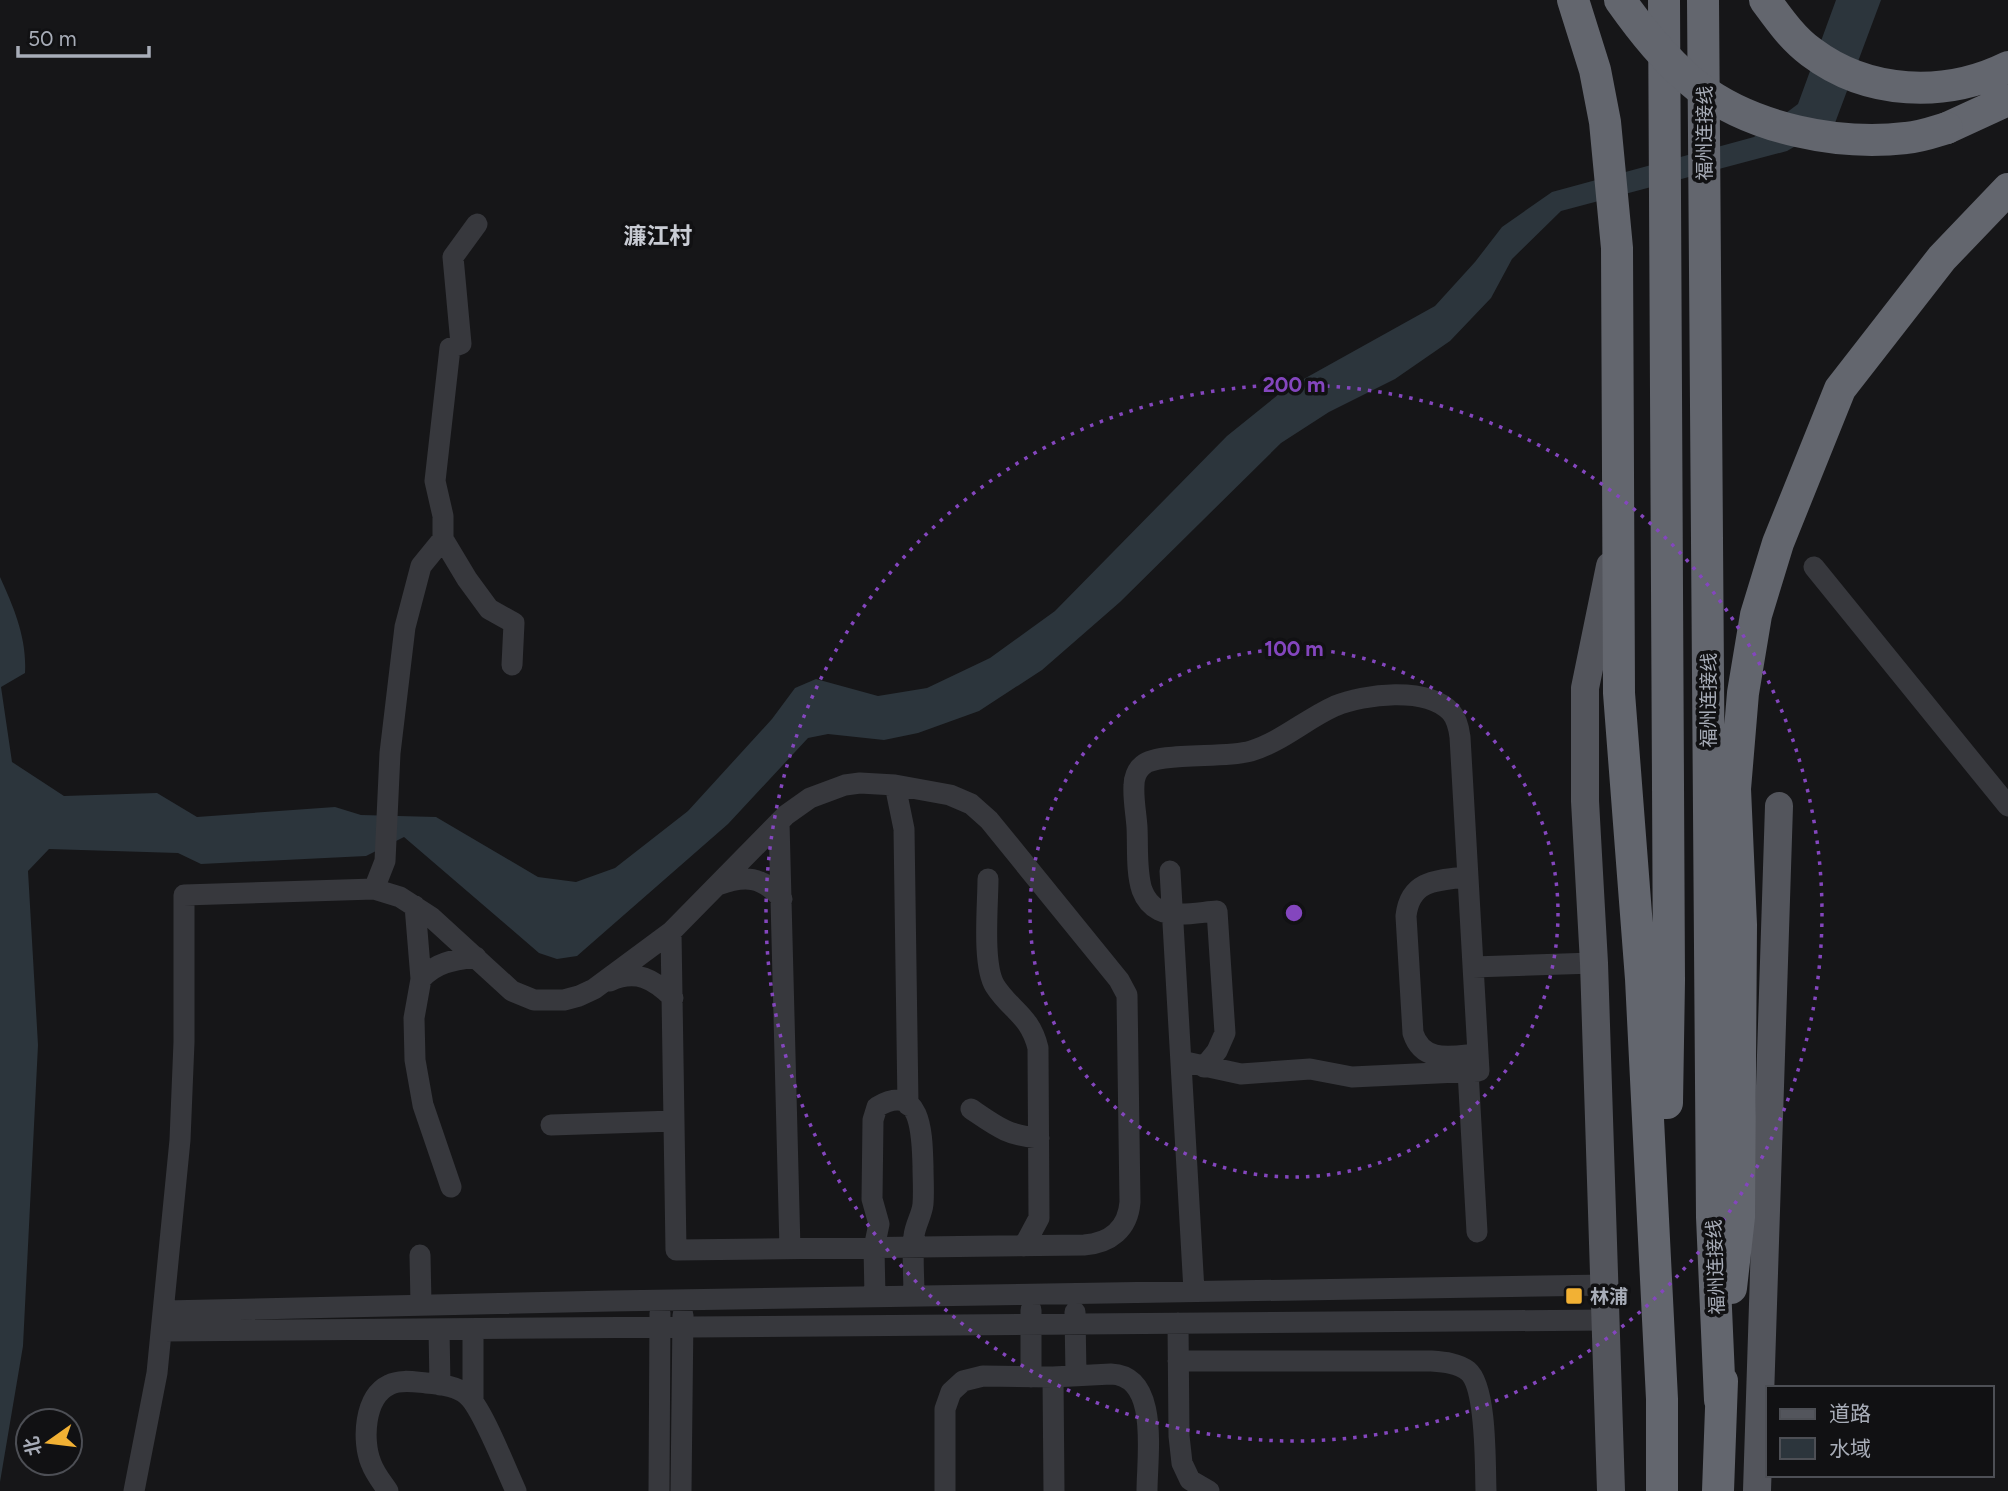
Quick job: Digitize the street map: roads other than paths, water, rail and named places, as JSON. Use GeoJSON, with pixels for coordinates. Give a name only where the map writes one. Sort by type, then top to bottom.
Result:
{"type":"FeatureCollection","features":[{"type":"Feature","properties":{"kind":"highway"},"geometry":{"type":"LineString","coordinates":[[1573,0],[1595,70],[1605,122],[1617,248],[1619,693],[1642,979],[1662,1399],[1662,1491]]}},
{"type":"Feature","properties":{"kind":"highway"},"geometry":{"type":"LineString","coordinates":[[1620,0],[1640,29],[1698,87],[1750,116],[1790,129],[1822,137],[1866,141],[1908,138],[1947,128],[2008,100]]}},
{"type":"Feature","properties":{"kind":"highway","name":"福州连接线"},"geometry":{"type":"LineString","coordinates":[[1662,1399],[1669,981],[1664,0]]}},
{"type":"Feature","properties":{"kind":"highway","name":"福州连接线"},"geometry":{"type":"LineString","coordinates":[[1703,0],[1712,1217],[1720,1401]]}},
{"type":"Feature","properties":{"kind":"highway"},"geometry":{"type":"LineString","coordinates":[[1765,0],[1785,29],[1810,52],[1838,69],[1870,82],[1914,89],[1952,86],[1988,77],[2008,67]]}},
{"type":"Feature","properties":{"kind":"highway"},"geometry":{"type":"LineString","coordinates":[[1718,1491],[1720,1401],[1739,1217],[1741,925],[1735,789],[1743,693],[1756,615],[1778,543],[1840,389],[1942,258],[2008,189]]}},
{"type":"Feature","properties":{"kind":"main road"},"geometry":{"type":"LineString","coordinates":[[1611,1491],[1594,963],[1585,801],[1586,688],[1618,529]]}},
{"type":"Feature","properties":{"kind":"main road"},"geometry":{"type":"LineString","coordinates":[[1758,1491],[1779,806]]}},
{"type":"Feature","properties":{"kind":"street"},"geometry":{"type":"LineString","coordinates":[[477,224],[453,257],[461,344],[450,348],[435,481],[443,516],[443,539],[489,609],[514,623],[512,665]]}},
{"type":"Feature","properties":{"kind":"street"},"geometry":{"type":"LineString","coordinates":[[374,889],[385,861],[390,753],[405,627],[421,566],[443,539]]}},
{"type":"Feature","properties":{"kind":"street"},"geometry":{"type":"LineString","coordinates":[[1814,567],[2008,806]]}},
{"type":"Feature","properties":{"kind":"street"},"geometry":{"type":"LineString","coordinates":[[1204,1067],[1217,1051],[1224,1033],[1217,911],[1161,911],[1141,888],[1134,783],[1140,767],[1153,759],[1247,752],[1268,744],[1337,705],[1382,696],[1405,694],[1426,698],[1451,712],[1458,724],[1473,967],[1477,1232]]}},
{"type":"Feature","properties":{"kind":"street"},"geometry":{"type":"LineString","coordinates":[[594,989],[671,932],[799,804],[833,789],[860,783],[895,785],[941,793],[971,804],[989,820],[1119,980],[1127,995],[1129,1212],[1122,1228],[1108,1239],[1092,1245],[676,1250],[671,932]]}},
{"type":"Feature","properties":{"kind":"street"},"geometry":{"type":"LineString","coordinates":[[895,785],[904,829],[908,1104]]}},
{"type":"Feature","properties":{"kind":"street"},"geometry":{"type":"LineString","coordinates":[[904,829],[916,807],[941,793]]}},
{"type":"Feature","properties":{"kind":"street"},"geometry":{"type":"LineString","coordinates":[[779,822],[790,1249]]}},
{"type":"Feature","properties":{"kind":"street"},"geometry":{"type":"LineString","coordinates":[[1170,871],[1194,1291]]}},
{"type":"Feature","properties":{"kind":"street"},"geometry":{"type":"LineString","coordinates":[[1468,877],[1426,884],[1417,890],[1411,899],[1406,916],[1413,1033],[1416,1042],[1422,1051],[1431,1055],[1473,1063]]}},
{"type":"Feature","properties":{"kind":"street"},"geometry":{"type":"LineString","coordinates":[[988,879],[990,973],[993,984],[1027,1022],[1036,1038],[1039,1058],[1039,1218],[1024,1246]]}},
{"type":"Feature","properties":{"kind":"street"},"geometry":{"type":"LineString","coordinates":[[716,885],[738,880],[760,881],[768,884],[782,898]]}},
{"type":"Feature","properties":{"kind":"street"},"geometry":{"type":"LineString","coordinates":[[134,1491],[158,1373],[182,1110],[184,895],[374,889],[400,897],[415,906],[447,930],[512,991],[524,997],[548,1001],[564,1000],[618,978],[638,975],[656,983],[673,998]]}},
{"type":"Feature","properties":{"kind":"street"},"geometry":{"type":"LineString","coordinates":[[415,906],[421,979],[414,1018],[415,1060],[423,1105],[451,1186]]}},
{"type":"Feature","properties":{"kind":"street"},"geometry":{"type":"LineString","coordinates":[[421,979],[429,970],[440,964],[476,957]]}},
{"type":"Feature","properties":{"kind":"street"},"geometry":{"type":"LineString","coordinates":[[1473,967],[1594,963]]}},
{"type":"Feature","properties":{"kind":"street"},"geometry":{"type":"LineString","coordinates":[[1181,1061],[1241,1074],[1321,1069],[1352,1077],[1473,1063]]}},
{"type":"Feature","properties":{"kind":"street"},"geometry":{"type":"LineString","coordinates":[[875,1297],[874,1248],[879,1224],[872,1199],[873,1120],[877,1107],[893,1101],[908,1104],[917,1114],[922,1133],[923,1205],[914,1235],[914,1296]]}},
{"type":"Feature","properties":{"kind":"street"},"geometry":{"type":"LineString","coordinates":[[971,1109],[1004,1132],[1039,1138]]}},
{"type":"Feature","properties":{"kind":"street"},"geometry":{"type":"LineString","coordinates":[[551,1125],[674,1121]]}},
{"type":"Feature","properties":{"kind":"street"},"geometry":{"type":"LineString","coordinates":[[1039,1218],[1062,1246]]}},
{"type":"Feature","properties":{"kind":"street"},"geometry":{"type":"LineString","coordinates":[[420,1255],[421,1304]]}},
{"type":"Feature","properties":{"kind":"street"},"geometry":{"type":"LineString","coordinates":[[164,1321],[421,1304],[1606,1285]]}},
{"type":"Feature","properties":{"kind":"street"},"geometry":{"type":"LineString","coordinates":[[1031,1294],[1031,1377]]}},
{"type":"Feature","properties":{"kind":"street"},"geometry":{"type":"LineString","coordinates":[[1074,1294],[1076,1376]]}},
{"type":"Feature","properties":{"kind":"street"},"geometry":{"type":"LineString","coordinates":[[659,1491],[660,1300]]}},
{"type":"Feature","properties":{"kind":"street"},"geometry":{"type":"LineString","coordinates":[[681,1491],[683,1300]]}},
{"type":"Feature","properties":{"kind":"street"},"geometry":{"type":"LineString","coordinates":[[164,1321],[473,1329],[1607,1320]]}},
{"type":"Feature","properties":{"kind":"street"},"geometry":{"type":"LineString","coordinates":[[1178,1323],[1182,1463],[1190,1480],[1209,1491]]}},
{"type":"Feature","properties":{"kind":"street"},"geometry":{"type":"LineString","coordinates":[[439,1329],[440,1385]]}},
{"type":"Feature","properties":{"kind":"street"},"geometry":{"type":"LineString","coordinates":[[473,1329],[473,1401]]}},
{"type":"Feature","properties":{"kind":"street"},"geometry":{"type":"LineString","coordinates":[[1178,1361],[1431,1360],[1459,1366],[1473,1376],[1480,1393],[1486,1491]]}},
{"type":"Feature","properties":{"kind":"street"},"geometry":{"type":"LineString","coordinates":[[945,1491],[945,1409],[951,1392],[963,1381],[973,1377],[1119,1374],[1131,1381],[1144,1398],[1147,1415],[1147,1491]]}},
{"type":"Feature","properties":{"kind":"street"},"geometry":{"type":"LineString","coordinates":[[1053,1377],[1054,1491]]}},
{"type":"Feature","properties":{"kind":"street"},"geometry":{"type":"LineString","coordinates":[[388,1491],[370,1462],[368,1417],[376,1396],[391,1384],[401,1382],[440,1385],[462,1391],[473,1401],[516,1491]]}},
{"type":"Feature","properties":{"kind":"water"},"geometry":{"type":"Polygon","coordinates":[[[1836,0],[1881,0],[1835,123],[1787,151],[1561,211],[1512,259],[1491,298],[1450,341],[1395,379],[1329,412],[1281,443],[1120,602],[1042,670],[979,711],[918,733],[884,740],[828,734],[808,738],[728,824],[577,956],[557,959],[539,953],[404,837],[366,856],[201,864],[178,853],[49,849],[28,871],[38,1045],[23,1346],[0,1482],[0,577],[18,624],[25,660],[25,673],[1,687],[12,762],[64,796],[157,793],[197,817],[335,807],[361,815],[436,817],[538,877],[576,882],[615,868],[688,811],[772,719],[795,688],[816,679],[878,696],[927,688],[990,658],[1055,611],[1227,436],[1284,390],[1435,306],[1502,227],[1552,192],[1754,137],[1798,104],[1836,0]]]}},
{"type":"Feature","properties":{"kind":"place","name":"林浦"},"geometry":{"type":"Point","coordinates":[1574,1296]}},
{"type":"Feature","properties":{"kind":"district","name":"濂江村"},"geometry":{"type":"Point","coordinates":[658,236]}}]}
